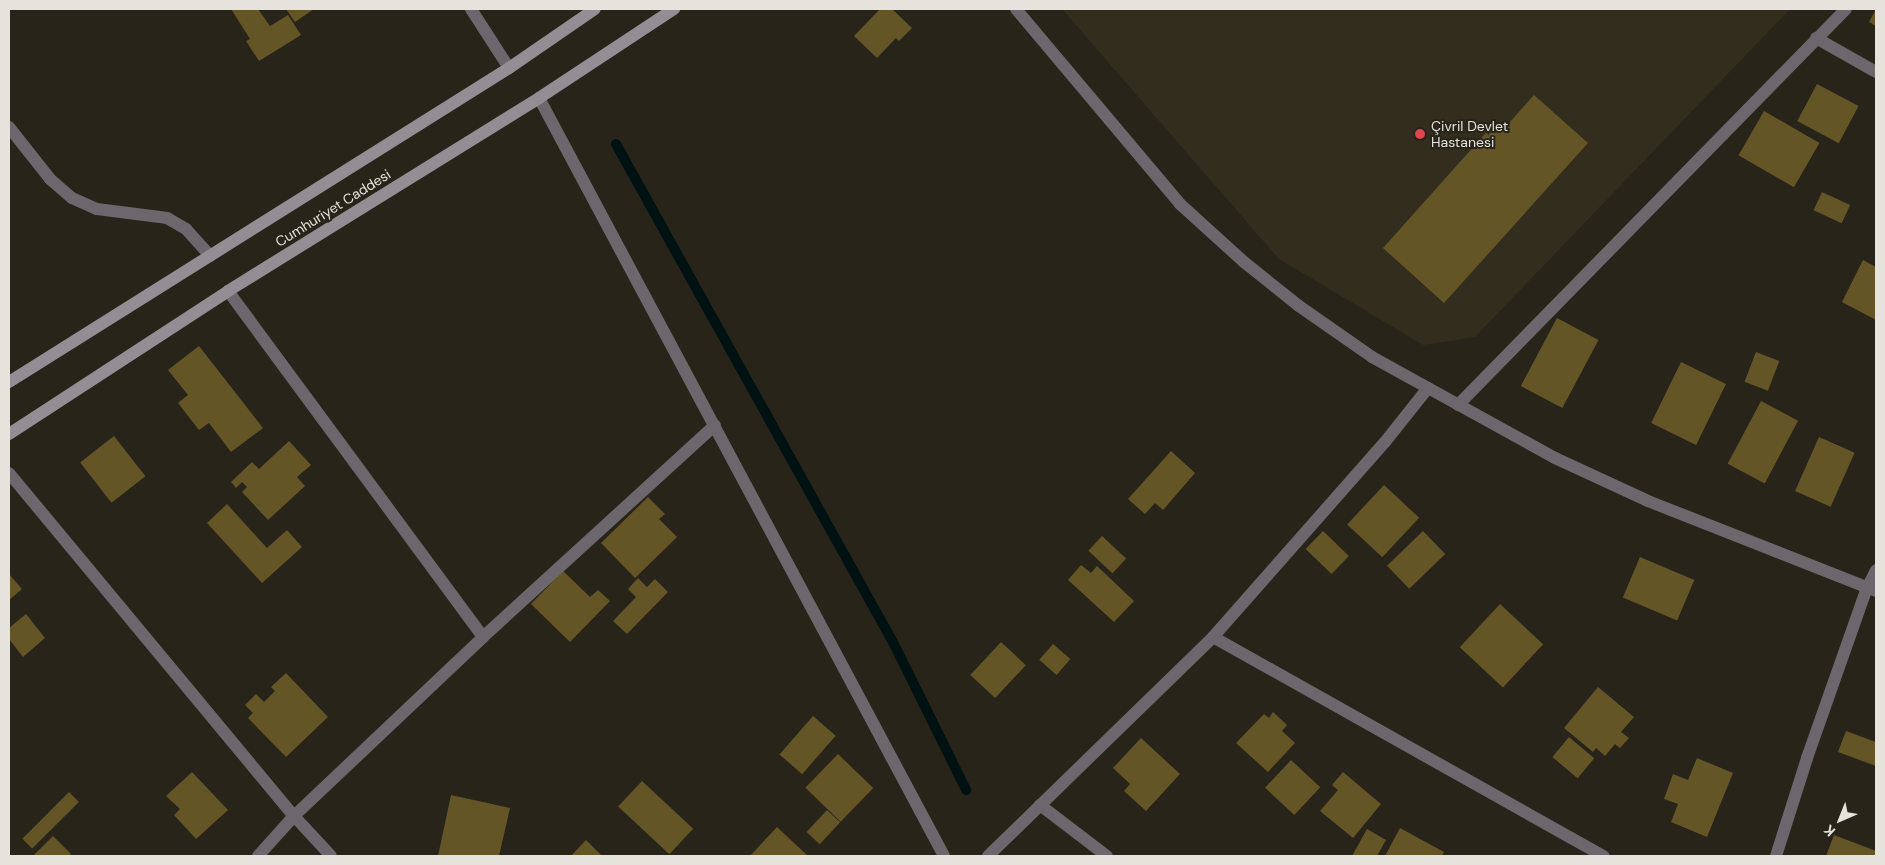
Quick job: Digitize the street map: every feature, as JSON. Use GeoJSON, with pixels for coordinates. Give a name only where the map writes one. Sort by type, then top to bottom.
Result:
{"type":"FeatureCollection","features":[{"type":"Feature","properties":{"kind":"main road","name":"Cumhuriyet Caddesi"},"geometry":{"type":"LineString","coordinates":[[9,382],[509,68],[595,9]]}},
{"type":"Feature","properties":{"kind":"main road","name":"Cumhuriyet Caddesi"},"geometry":{"type":"LineString","coordinates":[[9,434],[228,291],[539,98],[674,9]]}},
{"type":"Feature","properties":{"kind":"street"},"geometry":{"type":"LineString","coordinates":[[471,9],[509,68]]}},
{"type":"Feature","properties":{"kind":"street"},"geometry":{"type":"LineString","coordinates":[[1016,9],[1174,197],[1194,217],[1244,262],[1299,306],[1372,356],[1555,458],[1648,501],[1872,590]]}},
{"type":"Feature","properties":{"kind":"street"},"geometry":{"type":"LineString","coordinates":[[1458,405],[1846,9]]}},
{"type":"Feature","properties":{"kind":"street"},"geometry":{"type":"LineString","coordinates":[[1816,38],[1876,72]]}},
{"type":"Feature","properties":{"kind":"street"},"geometry":{"type":"LineString","coordinates":[[539,98],[944,856]]}},
{"type":"Feature","properties":{"kind":"street"},"geometry":{"type":"LineString","coordinates":[[9,127],[50,179],[72,198],[97,209],[167,218],[186,229],[210,256]]}},
{"type":"Feature","properties":{"kind":"street"},"geometry":{"type":"LineString","coordinates":[[228,291],[483,637]]}},
{"type":"Feature","properties":{"kind":"street"},"geometry":{"type":"LineString","coordinates":[[988,856],[1213,637],[1385,442],[1428,388]]}},
{"type":"Feature","properties":{"kind":"street"},"geometry":{"type":"LineString","coordinates":[[258,856],[294,816],[483,637],[715,425]]}},
{"type":"Feature","properties":{"kind":"street"},"geometry":{"type":"LineString","coordinates":[[9,473],[294,816],[331,856]]}},
{"type":"Feature","properties":{"kind":"street"},"geometry":{"type":"LineString","coordinates":[[1776,856],[1807,758],[1872,590],[1876,570]]}},
{"type":"Feature","properties":{"kind":"street"},"geometry":{"type":"LineString","coordinates":[[1213,637],[1604,856]]}},
{"type":"Feature","properties":{"kind":"street"},"geometry":{"type":"LineString","coordinates":[[1040,806],[1107,856]]}},
{"type":"Feature","properties":{"kind":"shaded area","name":"Çivril Devlet Hastanesi"},"geometry":{"type":"Polygon","coordinates":[[[1062,9],[1790,9],[1475,337],[1423,345],[1279,259],[1062,9]]]}},
{"type":"Feature","properties":{"kind":"building"},"geometry":{"type":"Polygon","coordinates":[[[231,9],[258,9],[270,26],[288,15],[301,35],[259,61],[246,41],[250,39],[231,9]]]}},
{"type":"Feature","properties":{"kind":"building"},"geometry":{"type":"Polygon","coordinates":[[[286,9],[314,9],[295,22],[286,9]]]}},
{"type":"Feature","properties":{"kind":"building"},"geometry":{"type":"Polygon","coordinates":[[[880,9],[892,9],[912,28],[899,41],[896,38],[877,58],[854,36],[880,9]]]}},
{"type":"Feature","properties":{"kind":"building"},"geometry":{"type":"Polygon","coordinates":[[[1876,9],[1876,26],[1869,22],[1876,9]]]}},
{"type":"Feature","properties":{"kind":"building"},"geometry":{"type":"Polygon","coordinates":[[[1817,84],[1858,106],[1839,143],[1797,121],[1817,84]]]}},
{"type":"Feature","properties":{"kind":"building"},"geometry":{"type":"Polygon","coordinates":[[[1534,95],[1588,143],[1444,303],[1383,248],[1493,125],[1501,132],[1534,95]]]}},
{"type":"Feature","properties":{"kind":"building"},"geometry":{"type":"Polygon","coordinates":[[[1764,111],[1819,143],[1794,187],[1738,155],[1764,111]]]}},
{"type":"Feature","properties":{"kind":"building"},"geometry":{"type":"Polygon","coordinates":[[[1822,192],[1850,205],[1842,223],[1814,210],[1822,192]]]}},
{"type":"Feature","properties":{"kind":"building"},"geometry":{"type":"Polygon","coordinates":[[[1863,260],[1876,267],[1876,320],[1842,302],[1863,260]]]}},
{"type":"Feature","properties":{"kind":"building"},"geometry":{"type":"Polygon","coordinates":[[[1557,318],[1598,340],[1562,408],[1521,386],[1557,318]]]}},
{"type":"Feature","properties":{"kind":"building"},"geometry":{"type":"Polygon","coordinates":[[[199,346],[263,428],[231,452],[209,423],[199,430],[178,403],[188,395],[168,370],[199,346]]]}},
{"type":"Feature","properties":{"kind":"building"},"geometry":{"type":"Polygon","coordinates":[[[1756,352],[1779,361],[1768,391],[1745,382],[1756,352]]]}},
{"type":"Feature","properties":{"kind":"building"},"geometry":{"type":"Polygon","coordinates":[[[1681,362],[1726,384],[1696,445],[1651,423],[1681,362]]]}},
{"type":"Feature","properties":{"kind":"building"},"geometry":{"type":"Polygon","coordinates":[[[1761,401],[1798,421],[1765,483],[1728,464],[1761,401]]]}},
{"type":"Feature","properties":{"kind":"building"},"geometry":{"type":"Polygon","coordinates":[[[114,436],[145,476],[112,503],[80,462],[114,436]]]}},
{"type":"Feature","properties":{"kind":"building"},"geometry":{"type":"Polygon","coordinates":[[[1819,437],[1855,453],[1831,507],[1795,491],[1819,437]]]}},
{"type":"Feature","properties":{"kind":"building"},"geometry":{"type":"Polygon","coordinates":[[[289,441],[311,465],[297,477],[305,486],[268,520],[242,492],[247,487],[242,482],[236,488],[231,482],[252,462],[259,469],[289,441]]]}},
{"type":"Feature","properties":{"kind":"building"},"geometry":{"type":"Polygon","coordinates":[[[1171,451],[1195,473],[1163,510],[1155,503],[1145,514],[1128,499],[1171,451]]]}},
{"type":"Feature","properties":{"kind":"building"},"geometry":{"type":"Polygon","coordinates":[[[1384,485],[1419,518],[1382,557],[1347,524],[1384,485]]]}},
{"type":"Feature","properties":{"kind":"building"},"geometry":{"type":"Polygon","coordinates":[[[648,497],[665,514],[659,519],[677,537],[635,578],[601,543],[648,497]]]}},
{"type":"Feature","properties":{"kind":"building"},"geometry":{"type":"Polygon","coordinates":[[[227,504],[267,548],[287,530],[302,547],[262,583],[207,523],[227,504]]]}},
{"type":"Feature","properties":{"kind":"building"},"geometry":{"type":"Polygon","coordinates":[[[1323,531],[1349,556],[1332,574],[1306,549],[1323,531]]]}},
{"type":"Feature","properties":{"kind":"building"},"geometry":{"type":"Polygon","coordinates":[[[1423,531],[1445,554],[1409,589],[1387,566],[1423,531]]]}},
{"type":"Feature","properties":{"kind":"building"},"geometry":{"type":"Polygon","coordinates":[[[1102,536],[1126,559],[1112,573],[1088,551],[1102,536]]]}},
{"type":"Feature","properties":{"kind":"building"},"geometry":{"type":"Polygon","coordinates":[[[1640,557],[1694,580],[1677,621],[1623,598],[1640,557]]]}},
{"type":"Feature","properties":{"kind":"building"},"geometry":{"type":"Polygon","coordinates":[[[1081,565],[1091,573],[1097,566],[1134,601],[1114,622],[1068,580],[1081,565]]]}},
{"type":"Feature","properties":{"kind":"building"},"geometry":{"type":"Polygon","coordinates":[[[563,571],[590,597],[598,590],[610,601],[570,642],[531,604],[563,571]]]}},
{"type":"Feature","properties":{"kind":"building"},"geometry":{"type":"Polygon","coordinates":[[[9,574],[22,589],[9,600],[9,574]]]}},
{"type":"Feature","properties":{"kind":"building"},"geometry":{"type":"Polygon","coordinates":[[[638,578],[647,587],[655,579],[668,592],[627,634],[613,621],[636,597],[628,589],[638,578]]]}},
{"type":"Feature","properties":{"kind":"building"},"geometry":{"type":"Polygon","coordinates":[[[1500,604],[1543,644],[1503,687],[1460,647],[1500,604]]]}},
{"type":"Feature","properties":{"kind":"building"},"geometry":{"type":"Polygon","coordinates":[[[26,614],[45,638],[23,657],[9,639],[9,628],[26,614]]]}},
{"type":"Feature","properties":{"kind":"building"},"geometry":{"type":"Polygon","coordinates":[[[1001,642],[1026,665],[995,698],[970,675],[1001,642]]]}},
{"type":"Feature","properties":{"kind":"building"},"geometry":{"type":"Polygon","coordinates":[[[1053,644],[1070,659],[1057,675],[1039,660],[1053,644]]]}},
{"type":"Feature","properties":{"kind":"building"},"geometry":{"type":"Polygon","coordinates":[[[286,673],[328,717],[286,757],[248,718],[253,713],[245,705],[256,694],[264,702],[275,691],[271,687],[286,673]]]}},
{"type":"Feature","properties":{"kind":"building"},"geometry":{"type":"Polygon","coordinates":[[[1598,687],[1634,717],[1621,732],[1629,738],[1620,748],[1615,744],[1605,756],[1596,748],[1593,752],[1564,728],[1598,687]]]}},
{"type":"Feature","properties":{"kind":"building"},"geometry":{"type":"Polygon","coordinates":[[[1273,712],[1287,725],[1282,731],[1295,743],[1268,772],[1236,743],[1264,714],[1269,718],[1273,712]]]}},
{"type":"Feature","properties":{"kind":"building"},"geometry":{"type":"Polygon","coordinates":[[[813,716],[836,736],[802,774],[780,754],[813,716]]]}},
{"type":"Feature","properties":{"kind":"building"},"geometry":{"type":"Polygon","coordinates":[[[1846,731],[1876,742],[1876,766],[1838,752],[1846,731]]]}},
{"type":"Feature","properties":{"kind":"building"},"geometry":{"type":"Polygon","coordinates":[[[1569,737],[1594,758],[1578,778],[1552,757],[1569,737]]]}},
{"type":"Feature","properties":{"kind":"building"},"geometry":{"type":"Polygon","coordinates":[[[1141,738],[1180,774],[1146,811],[1124,791],[1130,784],[1113,768],[1141,738]]]}},
{"type":"Feature","properties":{"kind":"building"},"geometry":{"type":"Polygon","coordinates":[[[838,754],[873,788],[841,822],[805,788],[838,754]]]}},
{"type":"Feature","properties":{"kind":"building"},"geometry":{"type":"Polygon","coordinates":[[[1697,758],[1733,773],[1707,837],[1671,822],[1678,804],[1664,799],[1673,774],[1688,780],[1697,758]]]}},
{"type":"Feature","properties":{"kind":"building"},"geometry":{"type":"Polygon","coordinates":[[[1291,760],[1320,787],[1294,815],[1265,788],[1291,760]]]}},
{"type":"Feature","properties":{"kind":"building"},"geometry":{"type":"Polygon","coordinates":[[[192,772],[228,810],[196,839],[174,815],[180,809],[166,796],[192,772]]]}},
{"type":"Feature","properties":{"kind":"building"},"geometry":{"type":"Polygon","coordinates":[[[1343,772],[1381,804],[1353,838],[1320,811],[1338,790],[1332,785],[1343,772]]]}},
{"type":"Feature","properties":{"kind":"building"},"geometry":{"type":"Polygon","coordinates":[[[642,781],[693,829],[669,854],[618,807],[642,781]]]}},
{"type":"Feature","properties":{"kind":"building"},"geometry":{"type":"Polygon","coordinates":[[[69,792],[79,802],[32,849],[22,839],[69,792]]]}},
{"type":"Feature","properties":{"kind":"building"},"geometry":{"type":"Polygon","coordinates":[[[451,795],[510,808],[499,856],[438,856],[451,795]]]}},
{"type":"Feature","properties":{"kind":"building"},"geometry":{"type":"Polygon","coordinates":[[[827,810],[840,822],[820,844],[807,832],[827,810]]]}},
{"type":"Feature","properties":{"kind":"building"},"geometry":{"type":"Polygon","coordinates":[[[777,827],[808,856],[750,856],[777,827]]]}},
{"type":"Feature","properties":{"kind":"building"},"geometry":{"type":"Polygon","coordinates":[[[1400,828],[1444,852],[1442,856],[1385,856],[1400,828]]]}},
{"type":"Feature","properties":{"kind":"building"},"geometry":{"type":"Polygon","coordinates":[[[1367,829],[1386,840],[1377,856],[1352,856],[1367,829]]]}},
{"type":"Feature","properties":{"kind":"building"},"geometry":{"type":"Polygon","coordinates":[[[1834,835],[1876,851],[1876,856],[1826,856],[1834,835]]]}},
{"type":"Feature","properties":{"kind":"building"},"geometry":{"type":"Polygon","coordinates":[[[53,836],[71,854],[69,856],[33,856],[53,836]]]}},
{"type":"Feature","properties":{"kind":"building"},"geometry":{"type":"Polygon","coordinates":[[[586,840],[602,856],[571,856],[586,840]]]}},
{"type":"Feature","properties":{"kind":"waterway"},"geometry":{"type":"LineString","coordinates":[[616,144],[894,644],[966,790]]}},
{"type":"Feature","properties":{"kind":"place","name":"Çivril Devlet Hastanesi"},"geometry":{"type":"Point","coordinates":[1420,134]}}]}
